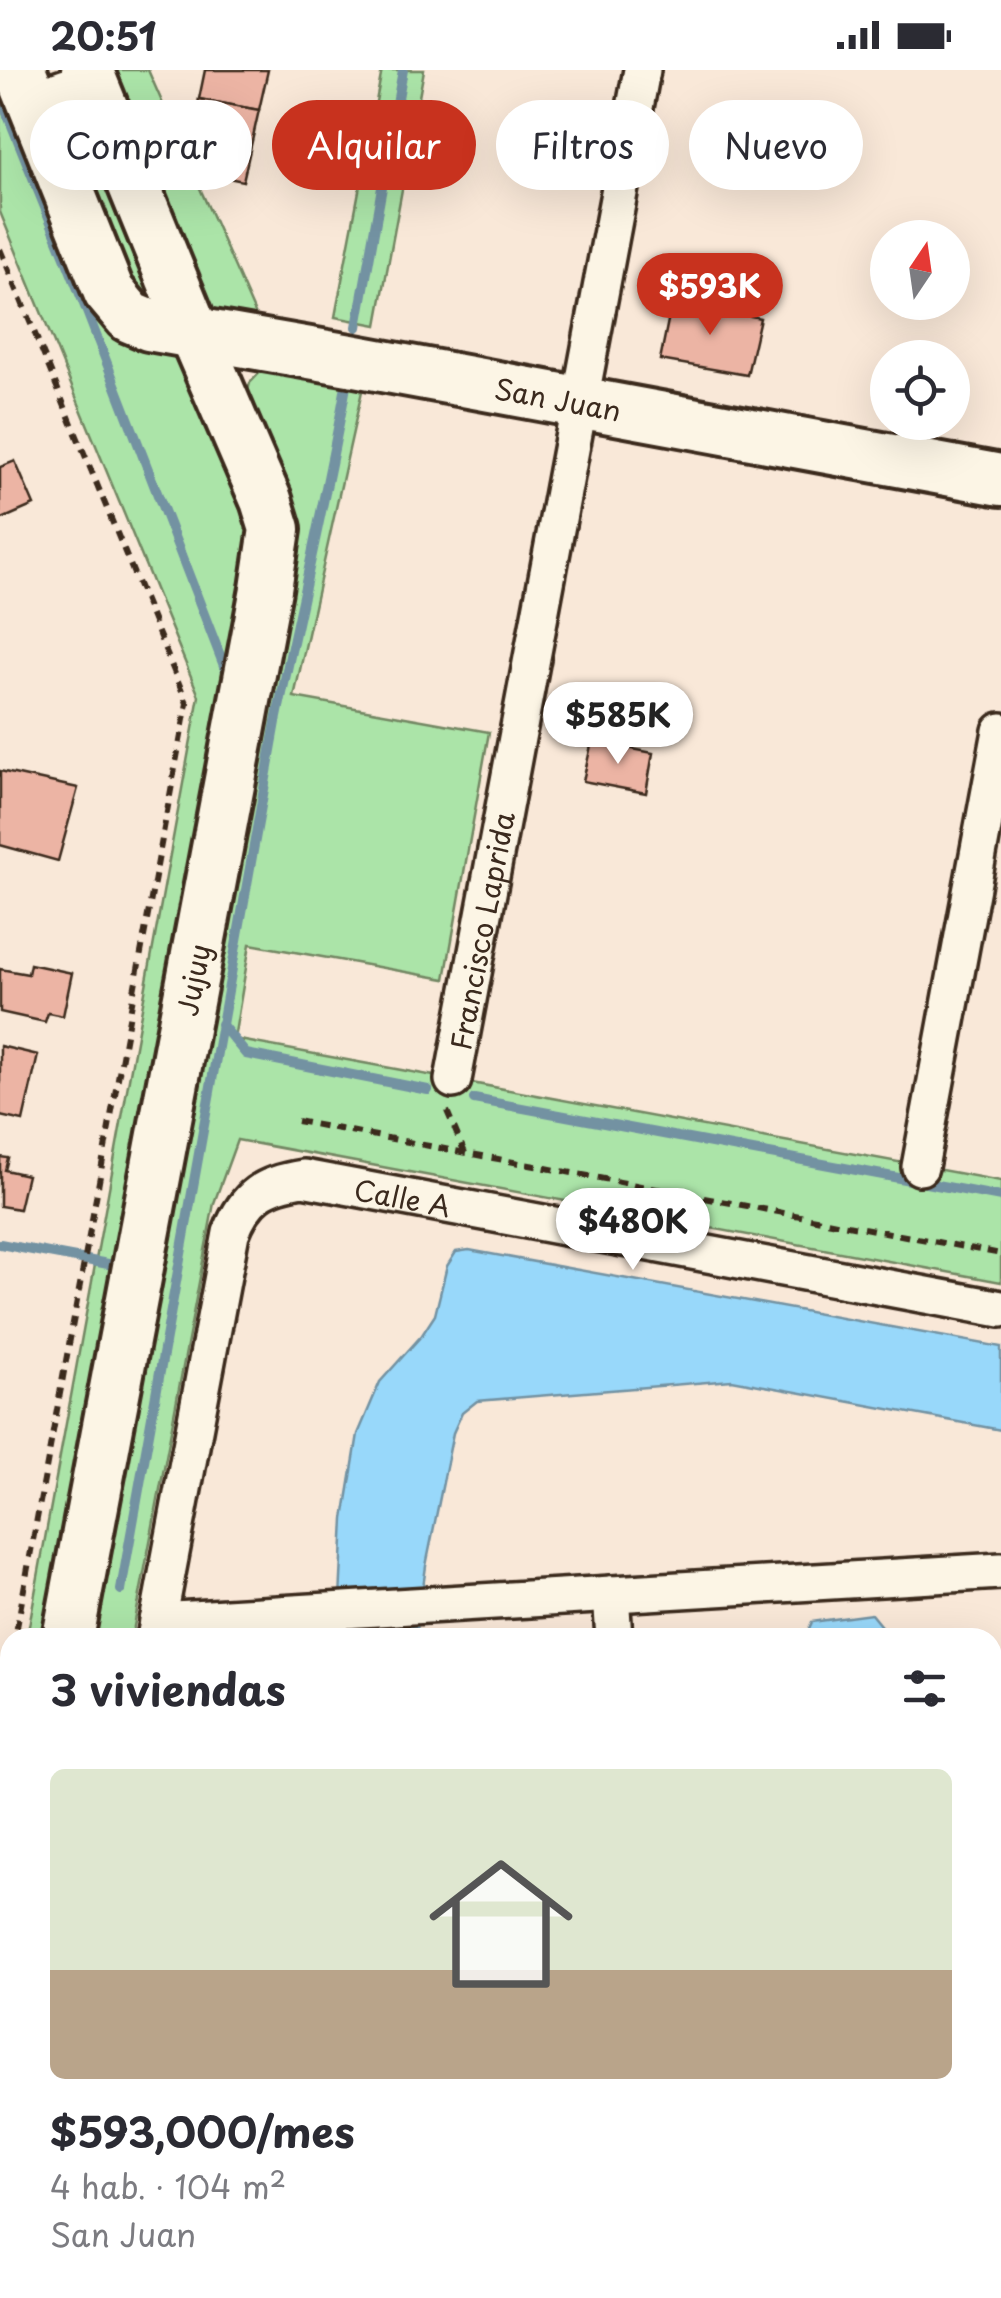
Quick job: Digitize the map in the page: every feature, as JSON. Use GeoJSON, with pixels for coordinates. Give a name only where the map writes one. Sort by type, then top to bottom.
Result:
{"type":"FeatureCollection","features":[{"type":"Feature","properties":{"kind":"street"},"geometry":{"type":"LineString","coordinates":[[26,84],[75,84],[84,70]]}},
{"type":"Feature","properties":{"kind":"street","name":"Jujuy"},"geometry":{"type":"LineString","coordinates":[[70,1628],[274,543],[266,500],[84,70]]}},
{"type":"Feature","properties":{"kind":"street","name":"Francisco Laprida"},"geometry":{"type":"LineString","coordinates":[[453,1080],[642,70]]}},
{"type":"Feature","properties":{"kind":"street","name":"San Juan"},"geometry":{"type":"LineString","coordinates":[[26,84],[102,278],[118,305],[130,317],[149,325],[1001,480]]}},
{"type":"Feature","properties":{"kind":"street"},"geometry":{"type":"LineString","coordinates":[[920,1167],[1001,731]]}},
{"type":"Feature","properties":{"kind":"street","name":"Calle A"},"geometry":{"type":"LineString","coordinates":[[157,1628],[231,1233],[240,1210],[257,1193],[277,1182],[303,1178],[1001,1309]]}},
{"type":"Feature","properties":{"kind":"street"},"geometry":{"type":"LineString","coordinates":[[166,1628],[319,1611],[1001,1571]]}},
{"type":"Feature","properties":{"kind":"street"},"geometry":{"type":"LineString","coordinates":[[612,1594],[614,1628]]}},
{"type":"Feature","properties":{"kind":"path"},"geometry":{"type":"LineString","coordinates":[[0,249],[187,703],[17,1628]]}},
{"type":"Feature","properties":{"kind":"path"},"geometry":{"type":"LineString","coordinates":[[453,1080],[447,1111],[464,1153]]}},
{"type":"Feature","properties":{"kind":"path"},"geometry":{"type":"LineString","coordinates":[[297,1121],[1001,1254]]}},
{"type":"Feature","properties":{"kind":"green space"},"geometry":{"type":"Polygon","coordinates":[[[0,70],[30,139],[30,190],[52,190],[111,327],[188,347],[264,534],[56,1628],[29,1628],[199,696],[0,212],[0,70]]]}},
{"type":"Feature","properties":{"kind":"green space"},"geometry":{"type":"Polygon","coordinates":[[[102,70],[148,70],[161,100],[115,100],[102,70]]]}},
{"type":"Feature","properties":{"kind":"green space"},"geometry":{"type":"Polygon","coordinates":[[[382,70],[424,70],[418,100],[376,100],[382,70]]]}},
{"type":"Feature","properties":{"kind":"green space"},"geometry":{"type":"Polygon","coordinates":[[[89,190],[120,190],[164,290],[146,315],[89,190]]]}},
{"type":"Feature","properties":{"kind":"green space"},"geometry":{"type":"Polygon","coordinates":[[[152,190],[201,190],[261,327],[227,317],[197,297],[152,190]]]}},
{"type":"Feature","properties":{"kind":"green space"},"geometry":{"type":"Polygon","coordinates":[[[359,190],[402,190],[377,325],[335,317],[359,190]]]}},
{"type":"Feature","properties":{"kind":"green space"},"geometry":{"type":"Polygon","coordinates":[[[268,364],[364,382],[294,697],[489,732],[445,979],[250,944],[234,1039],[1001,1181],[1001,1282],[237,1140],[214,1203],[134,1628],[95,1628],[265,661],[246,398],[250,383],[268,364]]]}},
{"type":"Feature","properties":{"kind":"water"},"geometry":{"type":"Polygon","coordinates":[[[469,1250],[1001,1347],[1001,1430],[732,1380],[477,1401],[462,1413],[453,1433],[417,1628],[339,1628],[344,1519],[358,1434],[380,1382],[435,1315],[447,1266],[456,1252],[469,1250]]]}},
{"type":"Feature","properties":{"kind":"water"},"geometry":{"type":"Polygon","coordinates":[[[871,1614],[882,1628],[809,1628],[812,1622],[871,1614]]]}},
{"type":"Feature","properties":{"kind":"building"},"geometry":{"type":"Polygon","coordinates":[[[205,70],[268,70],[259,110],[252,109],[252,100],[199,99],[205,70]]]}},
{"type":"Feature","properties":{"kind":"building"},"geometry":{"type":"Polygon","coordinates":[[[252,109],[259,110],[252,141],[252,109]]]}},
{"type":"Feature","properties":{"kind":"building"},"geometry":{"type":"Polygon","coordinates":[[[672,301],[760,318],[747,375],[660,360],[672,301]]]}},
{"type":"Feature","properties":{"kind":"building"},"geometry":{"type":"Polygon","coordinates":[[[15,461],[34,505],[0,520],[0,467],[15,461]]]}},
{"type":"Feature","properties":{"kind":"building"},"geometry":{"type":"Polygon","coordinates":[[[592,741],[653,753],[646,793],[583,781],[592,741]]]}},
{"type":"Feature","properties":{"kind":"building"},"geometry":{"type":"Polygon","coordinates":[[[0,771],[78,788],[58,861],[0,845],[0,771]]]}},
{"type":"Feature","properties":{"kind":"building"},"geometry":{"type":"Polygon","coordinates":[[[30,964],[72,973],[63,1016],[48,1013],[45,1022],[0,1012],[0,969],[28,974],[30,964]]]}},
{"type":"Feature","properties":{"kind":"building"},"geometry":{"type":"Polygon","coordinates":[[[0,1046],[38,1055],[23,1121],[0,1116],[0,1046]]]}},
{"type":"Feature","properties":{"kind":"building"},"geometry":{"type":"Polygon","coordinates":[[[0,1157],[8,1158],[5,1170],[27,1175],[19,1209],[0,1206],[0,1157]]]}},
{"type":"Feature","properties":{"kind":"waterway"},"geometry":{"type":"LineString","coordinates":[[357,327],[403,70]]}},
{"type":"Feature","properties":{"kind":"waterway"},"geometry":{"type":"LineString","coordinates":[[0,96],[226,671]]}},
{"type":"Feature","properties":{"kind":"waterway"},"geometry":{"type":"LineString","coordinates":[[121,1590],[276,722],[346,386]]}},
{"type":"Feature","properties":{"kind":"waterway"},"geometry":{"type":"LineString","coordinates":[[221,1024],[246,1054],[428,1090]]}},
{"type":"Feature","properties":{"kind":"waterway"},"geometry":{"type":"LineString","coordinates":[[474,1099],[1001,1197]]}},
{"type":"Feature","properties":{"kind":"waterway"},"geometry":{"type":"LineString","coordinates":[[0,1244],[119,1266]]}}]}
